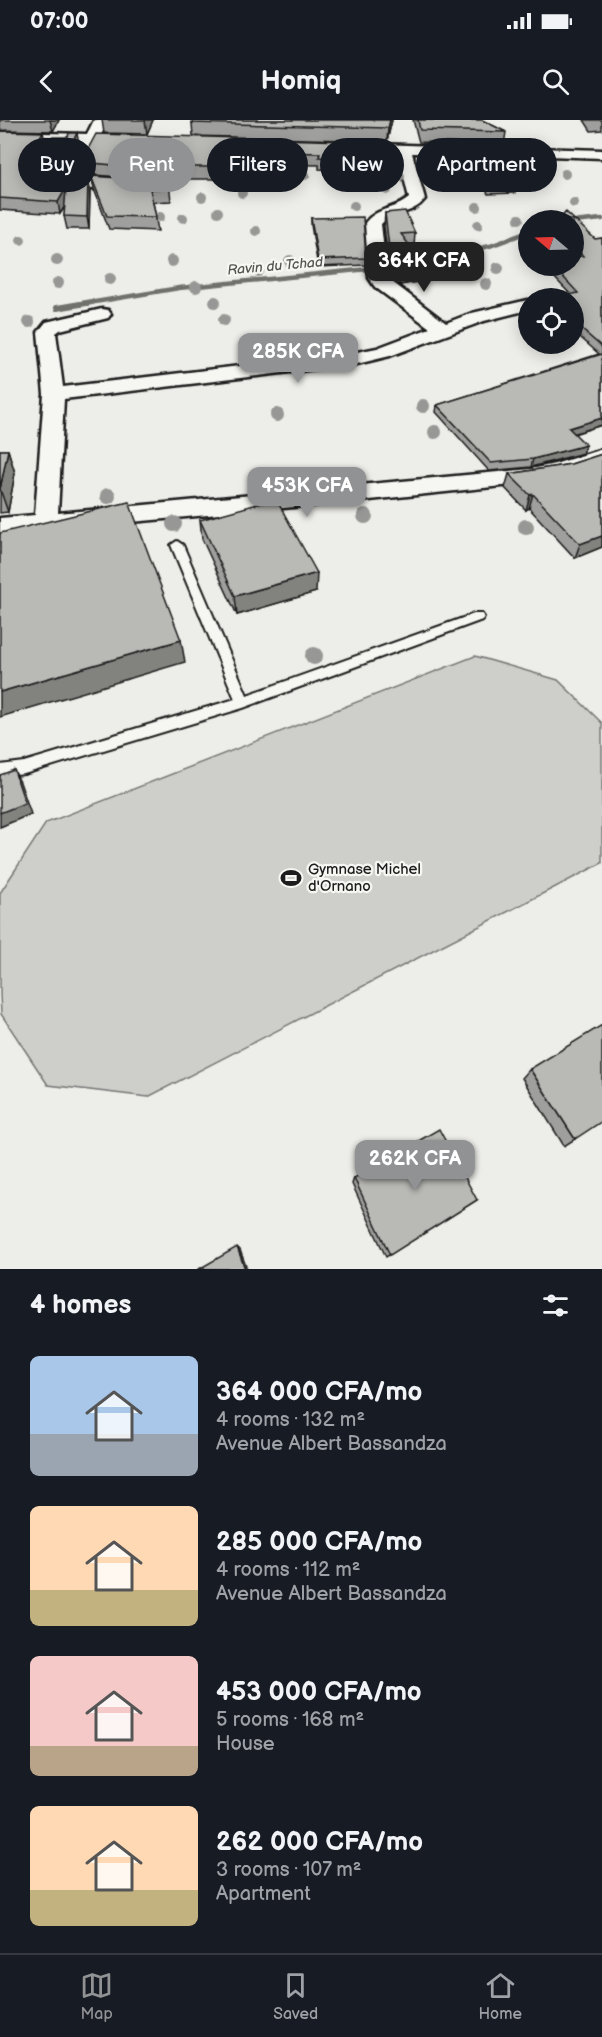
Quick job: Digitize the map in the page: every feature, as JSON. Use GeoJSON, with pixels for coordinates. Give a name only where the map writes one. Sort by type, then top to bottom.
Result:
{"type":"FeatureCollection","features":[{"type":"Feature","properties":{"kind":"street"},"geometry":{"type":"LineString","coordinates":[[92,138],[101,120]]}},
{"type":"Feature","properties":{"kind":"street"},"geometry":{"type":"LineString","coordinates":[[0,136],[61,138]]}},
{"type":"Feature","properties":{"kind":"street"},"geometry":{"type":"LineString","coordinates":[[444,330],[387,288],[377,268],[373,224],[375,219],[379,215],[413,205],[417,199],[404,148],[602,154]]}},
{"type":"Feature","properties":{"kind":"street"},"geometry":{"type":"LineString","coordinates":[[54,394],[357,358],[383,352],[478,318],[518,308]]}},
{"type":"Feature","properties":{"kind":"street"},"geometry":{"type":"LineString","coordinates":[[46,521],[54,394],[47,332],[53,326],[102,314]]}},
{"type":"Feature","properties":{"kind":"street"},"geometry":{"type":"LineString","coordinates":[[0,526],[531,476],[558,471],[602,456]]}},
{"type":"Feature","properties":{"kind":"lane"},"geometry":{"type":"LineString","coordinates":[[177,545],[243,702]]}},
{"type":"Feature","properties":{"kind":"lane"},"geometry":{"type":"LineString","coordinates":[[0,771],[24,768],[243,702],[478,617]]}},
{"type":"Feature","properties":{"kind":"shaded area","name":"Gymnase Michel d'Ornano"},"geometry":{"type":"Polygon","coordinates":[[[475,656],[558,680],[602,723],[602,863],[148,1097],[48,1085],[1,1014],[0,995],[0,893],[46,823],[475,656]]]}},
{"type":"Feature","properties":{"kind":"building"},"geometry":{"type":"Polygon","coordinates":[[[193,120],[390,120],[388,128],[192,123],[193,120]]]}},
{"type":"Feature","properties":{"kind":"building"},"geometry":{"type":"Polygon","coordinates":[[[418,120],[482,120],[506,132],[420,130],[418,120]]]}},
{"type":"Feature","properties":{"kind":"building"},"geometry":{"type":"Polygon","coordinates":[[[0,131],[43,132],[40,137],[68,137],[69,133],[77,133],[74,138],[18,138],[18,192],[64,192],[58,202],[0,198],[0,131]]]}},
{"type":"Feature","properties":{"kind":"building"},"geometry":{"type":"Polygon","coordinates":[[[96,134],[240,138],[207,138],[207,167],[195,167],[195,138],[108,138],[108,164],[96,163],[96,138],[94,138],[96,134]]]}},
{"type":"Feature","properties":{"kind":"building"},"geometry":{"type":"Polygon","coordinates":[[[308,140],[320,140],[320,153],[308,153],[308,140]]]}},
{"type":"Feature","properties":{"kind":"building"},"geometry":{"type":"Polygon","coordinates":[[[96,176],[108,177],[108,192],[151,192],[156,217],[107,216],[96,188],[96,176]]]}},
{"type":"Feature","properties":{"kind":"building"},"geometry":{"type":"Polygon","coordinates":[[[66,192],[88,192],[87,217],[64,216],[66,192]]]}},
{"type":"Feature","properties":{"kind":"building"},"geometry":{"type":"Polygon","coordinates":[[[405,211],[415,233],[401,234],[425,267],[400,271],[391,265],[385,213],[405,211]]]}},
{"type":"Feature","properties":{"kind":"building"},"geometry":{"type":"Polygon","coordinates":[[[363,217],[366,258],[318,260],[311,218],[363,217]]]}},
{"type":"Feature","properties":{"kind":"building"},"geometry":{"type":"Polygon","coordinates":[[[584,229],[595,239],[602,238],[602,347],[584,331],[584,288],[573,288],[562,276],[584,276],[584,229]]]}},
{"type":"Feature","properties":{"kind":"building"},"geometry":{"type":"Polygon","coordinates":[[[602,354],[602,418],[569,428],[586,445],[533,459],[491,463],[437,405],[602,354]]]}},
{"type":"Feature","properties":{"kind":"building"},"geometry":{"type":"Polygon","coordinates":[[[0,450],[8,450],[0,489],[0,450]]]}},
{"type":"Feature","properties":{"kind":"building"},"geometry":{"type":"Polygon","coordinates":[[[602,454],[602,536],[580,544],[533,494],[530,495],[509,474],[571,464],[602,454]]]}},
{"type":"Feature","properties":{"kind":"building"},"geometry":{"type":"Polygon","coordinates":[[[276,499],[317,573],[235,596],[200,520],[276,499]]]}},
{"type":"Feature","properties":{"kind":"building"},"geometry":{"type":"Polygon","coordinates":[[[129,502],[181,640],[0,692],[0,533],[129,502]]]}},
{"type":"Feature","properties":{"kind":"building"},"geometry":{"type":"Polygon","coordinates":[[[14,770],[25,803],[0,813],[0,775],[14,770]]]}},
{"type":"Feature","properties":{"kind":"building"},"geometry":{"type":"Polygon","coordinates":[[[602,1025],[602,1121],[575,1139],[530,1069],[602,1025]]]}},
{"type":"Feature","properties":{"kind":"building"},"geometry":{"type":"Polygon","coordinates":[[[439,1129],[477,1200],[390,1255],[354,1178],[439,1129]]]}},
{"type":"Feature","properties":{"kind":"building"},"geometry":{"type":"Polygon","coordinates":[[[237,1247],[245,1269],[199,1269],[237,1247]]]}},
{"type":"Feature","properties":{"kind":"waterway","name":"Ravin du Tchad"},"geometry":{"type":"LineString","coordinates":[[584,221],[602,219]]}},
{"type":"Feature","properties":{"kind":"waterway","name":"Ravin du Tchad"},"geometry":{"type":"LineString","coordinates":[[411,263],[490,246],[518,236]]}},
{"type":"Feature","properties":{"kind":"waterway","name":"Ravin du Tchad"},"geometry":{"type":"LineString","coordinates":[[83,304],[179,288],[398,266]]}},
{"type":"Feature","properties":{"kind":"waterway","name":"Ravin du Tchad"},"geometry":{"type":"LineString","coordinates":[[57,308],[92,302]]}},
{"type":"Feature","properties":{"kind":"place","name":"Gymnase Michel d'Ornano"},"geometry":{"type":"Point","coordinates":[291,878]}}]}
